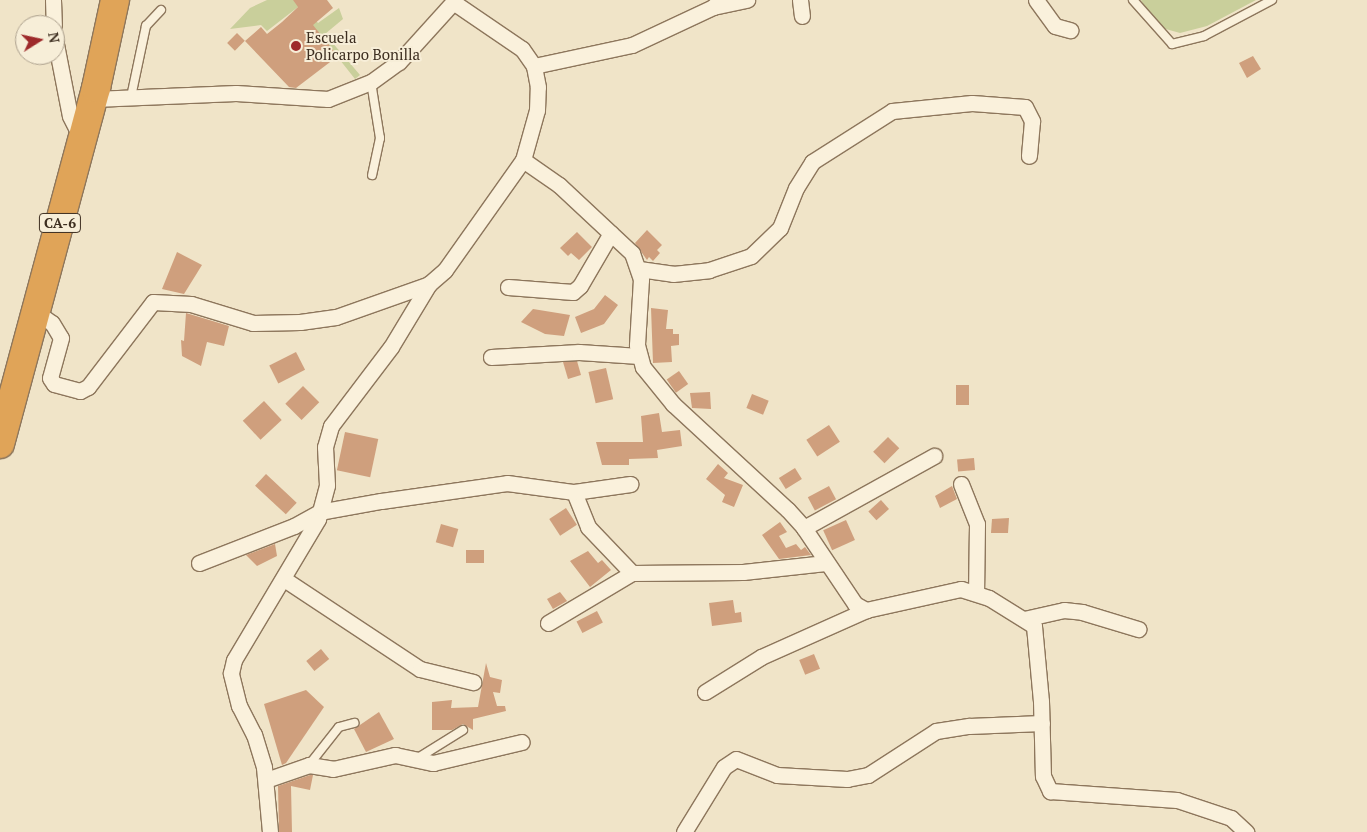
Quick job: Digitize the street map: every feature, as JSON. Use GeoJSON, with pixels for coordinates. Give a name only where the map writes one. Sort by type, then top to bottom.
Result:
{"type":"FeatureCollection","features":[{"type":"Feature","properties":{"kind":"highway","name":"CA-6"},"geometry":{"type":"LineString","coordinates":[[0,444],[94,99],[115,0]]}},
{"type":"Feature","properties":{"kind":"street"},"geometry":{"type":"LineString","coordinates":[[53,0],[54,15]]}},
{"type":"Feature","properties":{"kind":"street"},"geometry":{"type":"LineString","coordinates":[[534,66],[632,45],[717,3],[747,0]]}},
{"type":"Feature","properties":{"kind":"street"},"geometry":{"type":"LineString","coordinates":[[800,0],[802,16]]}},
{"type":"Feature","properties":{"kind":"street"},"geometry":{"type":"LineString","coordinates":[[1036,0],[1055,26],[1070,30]]}},
{"type":"Feature","properties":{"kind":"street"},"geometry":{"type":"LineString","coordinates":[[94,99],[236,93],[328,99],[372,82],[399,62],[454,1],[522,49],[534,66],[538,87],[537,110],[524,160],[445,270],[429,284],[391,347],[331,426],[326,447],[328,485],[318,519],[234,660],[231,673],[239,706],[261,752],[266,780],[270,832]]}},
{"type":"Feature","properties":{"kind":"street"},"geometry":{"type":"LineString","coordinates":[[60,65],[70,116],[82,141]]}},
{"type":"Feature","properties":{"kind":"street"},"geometry":{"type":"LineString","coordinates":[[639,268],[673,274],[709,270],[751,256],[780,228],[796,188],[812,162],[892,110],[972,103],[1025,107],[1032,121],[1029,156]]}},
{"type":"Feature","properties":{"kind":"street"},"geometry":{"type":"LineString","coordinates":[[524,160],[559,185],[632,254],[639,268],[639,356],[653,382],[673,404],[804,528],[849,598],[866,610]]}},
{"type":"Feature","properties":{"kind":"street"},"geometry":{"type":"LineString","coordinates":[[508,287],[573,292],[580,286],[611,233]]}},
{"type":"Feature","properties":{"kind":"street"},"geometry":{"type":"LineString","coordinates":[[36,312],[52,323],[61,338],[50,378],[54,384],[80,391],[88,387],[153,302],[191,304],[252,323],[300,322],[336,317],[429,284]]}},
{"type":"Feature","properties":{"kind":"street"},"geometry":{"type":"LineString","coordinates":[[491,357],[579,352],[639,356]]}},
{"type":"Feature","properties":{"kind":"street"},"geometry":{"type":"LineString","coordinates":[[804,528],[934,456]]}},
{"type":"Feature","properties":{"kind":"street"},"geometry":{"type":"LineString","coordinates":[[199,563],[294,526],[319,512],[457,488],[507,483],[574,492],[630,484]]}},
{"type":"Feature","properties":{"kind":"street"},"geometry":{"type":"LineString","coordinates":[[961,484],[977,524],[976,592]]}},
{"type":"Feature","properties":{"kind":"street"},"geometry":{"type":"LineString","coordinates":[[574,492],[588,527],[632,573]]}},
{"type":"Feature","properties":{"kind":"street"},"geometry":{"type":"LineString","coordinates":[[548,623],[632,573],[743,572],[826,563]]}},
{"type":"Feature","properties":{"kind":"street"},"geometry":{"type":"LineString","coordinates":[[284,579],[420,669],[473,682]]}},
{"type":"Feature","properties":{"kind":"street"},"geometry":{"type":"LineString","coordinates":[[705,692],[760,658],[866,610],[948,590],[976,592],[1034,626],[1042,723],[1043,776],[1050,791],[1177,800],[1231,818],[1246,832]]}},
{"type":"Feature","properties":{"kind":"street"},"geometry":{"type":"LineString","coordinates":[[1024,619],[1064,610],[1082,612],[1138,629]]}},
{"type":"Feature","properties":{"kind":"street"},"geometry":{"type":"LineString","coordinates":[[684,832],[724,768],[736,759],[777,775],[847,780],[868,775],[936,731],[969,726],[1042,723]]}},
{"type":"Feature","properties":{"kind":"street"},"geometry":{"type":"LineString","coordinates":[[266,780],[309,765],[333,769],[395,755],[433,763],[460,759],[493,747],[522,742]]}},
{"type":"Feature","properties":{"kind":"lane"},"geometry":{"type":"LineString","coordinates":[[1133,0],[1172,44],[1204,36],[1272,0]]}},
{"type":"Feature","properties":{"kind":"lane"},"geometry":{"type":"LineString","coordinates":[[131,97],[146,26],[160,10]]}},
{"type":"Feature","properties":{"kind":"lane"},"geometry":{"type":"LineString","coordinates":[[372,82],[380,138],[372,175]]}},
{"type":"Feature","properties":{"kind":"lane"},"geometry":{"type":"LineString","coordinates":[[309,765],[339,727],[354,722]]}},
{"type":"Feature","properties":{"kind":"lane"},"geometry":{"type":"LineString","coordinates":[[416,759],[463,730]]}},
{"type":"Feature","properties":{"kind":"green space"},"geometry":{"type":"Polygon","coordinates":[[[267,0],[298,0],[318,23],[339,8],[343,19],[325,34],[360,75],[355,79],[298,7],[267,31],[261,25],[230,29],[250,8],[267,0]]]}},
{"type":"Feature","properties":{"kind":"green space"},"geometry":{"type":"Polygon","coordinates":[[[1141,0],[1256,0],[1207,26],[1180,33],[1155,26],[1141,0]]]}},
{"type":"Feature","properties":{"kind":"building"},"geometry":{"type":"Polygon","coordinates":[[[293,0],[327,0],[333,8],[313,25],[338,56],[296,88],[289,87],[245,41],[261,27],[267,34],[282,22],[298,7],[293,0]]]}},
{"type":"Feature","properties":{"kind":"building"},"geometry":{"type":"Polygon","coordinates":[[[237,33],[245,41],[235,51],[227,43],[237,33]]]}},
{"type":"Feature","properties":{"kind":"building"},"geometry":{"type":"Polygon","coordinates":[[[1253,56],[1261,69],[1247,78],[1239,63],[1253,56]]]}},
{"type":"Feature","properties":{"kind":"building"},"geometry":{"type":"Polygon","coordinates":[[[647,230],[662,245],[657,250],[660,253],[653,261],[649,257],[647,260],[635,243],[647,230]]]}},
{"type":"Feature","properties":{"kind":"building"},"geometry":{"type":"Polygon","coordinates":[[[577,232],[592,247],[579,260],[571,253],[568,256],[560,248],[577,232]]]}},
{"type":"Feature","properties":{"kind":"building"},"geometry":{"type":"Polygon","coordinates":[[[177,252],[202,265],[184,294],[162,289],[177,252]]]}},
{"type":"Feature","properties":{"kind":"building"},"geometry":{"type":"Polygon","coordinates":[[[605,295],[618,305],[604,324],[581,333],[575,317],[594,309],[605,295]]]}},
{"type":"Feature","properties":{"kind":"building"},"geometry":{"type":"Polygon","coordinates":[[[651,308],[668,310],[666,329],[673,329],[673,334],[679,334],[679,345],[671,346],[672,362],[653,363],[651,308]]]}},
{"type":"Feature","properties":{"kind":"building"},"geometry":{"type":"Polygon","coordinates":[[[533,309],[570,315],[564,336],[545,334],[521,322],[533,309]]]}},
{"type":"Feature","properties":{"kind":"building"},"geometry":{"type":"Polygon","coordinates":[[[186,313],[229,326],[224,346],[207,342],[201,366],[182,356],[181,340],[184,341],[186,313]]]}},
{"type":"Feature","properties":{"kind":"building"},"geometry":{"type":"Polygon","coordinates":[[[296,352],[305,370],[278,383],[269,366],[296,352]]]}},
{"type":"Feature","properties":{"kind":"building"},"geometry":{"type":"Polygon","coordinates":[[[577,361],[581,375],[568,379],[563,362],[577,361]]]}},
{"type":"Feature","properties":{"kind":"building"},"geometry":{"type":"Polygon","coordinates":[[[606,368],[613,399],[596,403],[588,372],[606,368]]]}},
{"type":"Feature","properties":{"kind":"building"},"geometry":{"type":"Polygon","coordinates":[[[679,371],[688,384],[676,393],[667,380],[679,371]]]}},
{"type":"Feature","properties":{"kind":"building"},"geometry":{"type":"Polygon","coordinates":[[[956,385],[969,385],[969,405],[956,405],[956,385]]]}},
{"type":"Feature","properties":{"kind":"building"},"geometry":{"type":"Polygon","coordinates":[[[303,386],[319,402],[302,420],[285,404],[303,386]]]}},
{"type":"Feature","properties":{"kind":"building"},"geometry":{"type":"Polygon","coordinates":[[[710,392],[711,409],[692,408],[690,393],[710,392]]]}},
{"type":"Feature","properties":{"kind":"building"},"geometry":{"type":"Polygon","coordinates":[[[752,394],[769,401],[763,415],[746,408],[752,394]]]}},
{"type":"Feature","properties":{"kind":"building"},"geometry":{"type":"Polygon","coordinates":[[[264,401],[282,420],[261,440],[243,421],[264,401]]]}},
{"type":"Feature","properties":{"kind":"building"},"geometry":{"type":"Polygon","coordinates":[[[659,413],[662,432],[680,430],[682,446],[657,450],[658,458],[629,459],[629,465],[602,465],[596,442],[643,442],[641,416],[659,413]]]}},
{"type":"Feature","properties":{"kind":"building"},"geometry":{"type":"Polygon","coordinates":[[[829,425],[840,442],[817,456],[806,440],[829,425]]]}},
{"type":"Feature","properties":{"kind":"building"},"geometry":{"type":"Polygon","coordinates":[[[345,432],[378,439],[370,477],[337,470],[345,432]]]}},
{"type":"Feature","properties":{"kind":"building"},"geometry":{"type":"Polygon","coordinates":[[[888,437],[899,448],[884,463],[873,452],[888,437]]]}},
{"type":"Feature","properties":{"kind":"building"},"geometry":{"type":"Polygon","coordinates":[[[974,458],[975,470],[958,471],[957,459],[974,458]]]}},
{"type":"Feature","properties":{"kind":"building"},"geometry":{"type":"Polygon","coordinates":[[[718,464],[728,473],[724,478],[743,485],[734,507],[722,502],[725,495],[706,479],[718,464]]]}},
{"type":"Feature","properties":{"kind":"building"},"geometry":{"type":"Polygon","coordinates":[[[795,468],[802,479],[786,489],[779,478],[795,468]]]}},
{"type":"Feature","properties":{"kind":"building"},"geometry":{"type":"Polygon","coordinates":[[[266,474],[297,503],[286,514],[255,486],[266,474]]]}},
{"type":"Feature","properties":{"kind":"building"},"geometry":{"type":"Polygon","coordinates":[[[829,486],[836,499],[815,511],[808,497],[829,486]]]}},
{"type":"Feature","properties":{"kind":"building"},"geometry":{"type":"Polygon","coordinates":[[[952,486],[957,499],[940,508],[935,496],[952,486]]]}},
{"type":"Feature","properties":{"kind":"building"},"geometry":{"type":"Polygon","coordinates":[[[881,500],[889,509],[876,520],[868,511],[881,500]]]}},
{"type":"Feature","properties":{"kind":"building"},"geometry":{"type":"Polygon","coordinates":[[[566,508],[577,525],[560,536],[549,519],[566,508]]]}},
{"type":"Feature","properties":{"kind":"building"},"geometry":{"type":"Polygon","coordinates":[[[1009,518],[1008,533],[991,533],[992,519],[1009,518]]]}},
{"type":"Feature","properties":{"kind":"building"},"geometry":{"type":"Polygon","coordinates":[[[846,520],[855,540],[832,550],[823,530],[846,520]]]}},
{"type":"Feature","properties":{"kind":"building"},"geometry":{"type":"Polygon","coordinates":[[[780,522],[787,532],[779,536],[786,548],[796,544],[801,550],[805,547],[811,555],[779,559],[762,535],[780,522]]]}},
{"type":"Feature","properties":{"kind":"building"},"geometry":{"type":"Polygon","coordinates":[[[441,524],[458,529],[453,547],[436,542],[441,524]]]}},
{"type":"Feature","properties":{"kind":"building"},"geometry":{"type":"Polygon","coordinates":[[[275,544],[277,556],[257,566],[246,555],[275,544]]]}},
{"type":"Feature","properties":{"kind":"building"},"geometry":{"type":"Polygon","coordinates":[[[466,550],[484,550],[484,563],[466,563],[466,550]]]}},
{"type":"Feature","properties":{"kind":"building"},"geometry":{"type":"Polygon","coordinates":[[[588,551],[598,563],[602,560],[611,570],[590,587],[570,561],[588,551]]]}},
{"type":"Feature","properties":{"kind":"building"},"geometry":{"type":"Polygon","coordinates":[[[560,592],[567,601],[553,609],[547,599],[560,592]]]}},
{"type":"Feature","properties":{"kind":"building"},"geometry":{"type":"Polygon","coordinates":[[[733,600],[735,613],[741,612],[742,622],[712,626],[709,603],[733,600]]]}},
{"type":"Feature","properties":{"kind":"building"},"geometry":{"type":"Polygon","coordinates":[[[597,611],[603,623],[582,633],[577,621],[597,611]]]}},
{"type":"Feature","properties":{"kind":"building"},"geometry":{"type":"Polygon","coordinates":[[[321,649],[329,659],[314,671],[306,661],[321,649]]]}},
{"type":"Feature","properties":{"kind":"building"},"geometry":{"type":"Polygon","coordinates":[[[814,654],[820,669],[805,675],[799,660],[814,654]]]}},
{"type":"Feature","properties":{"kind":"building"},"geometry":{"type":"Polygon","coordinates":[[[486,663],[490,677],[502,680],[500,693],[493,692],[497,706],[505,706],[506,711],[473,719],[473,730],[463,724],[452,730],[432,730],[432,702],[452,700],[451,708],[478,707],[486,663]]]}},
{"type":"Feature","properties":{"kind":"building"},"geometry":{"type":"Polygon","coordinates":[[[306,690],[324,707],[286,763],[282,765],[264,704],[306,690]]]}},
{"type":"Feature","properties":{"kind":"building"},"geometry":{"type":"Polygon","coordinates":[[[379,712],[394,739],[366,752],[354,729],[379,712]]]}},
{"type":"Feature","properties":{"kind":"building"},"geometry":{"type":"Polygon","coordinates":[[[313,775],[310,790],[291,786],[292,832],[279,832],[278,786],[313,775]]]}},
{"type":"Feature","properties":{"kind":"place","name":"Escuela Policarpo Bonilla"},"geometry":{"type":"Point","coordinates":[296,46]}}]}
